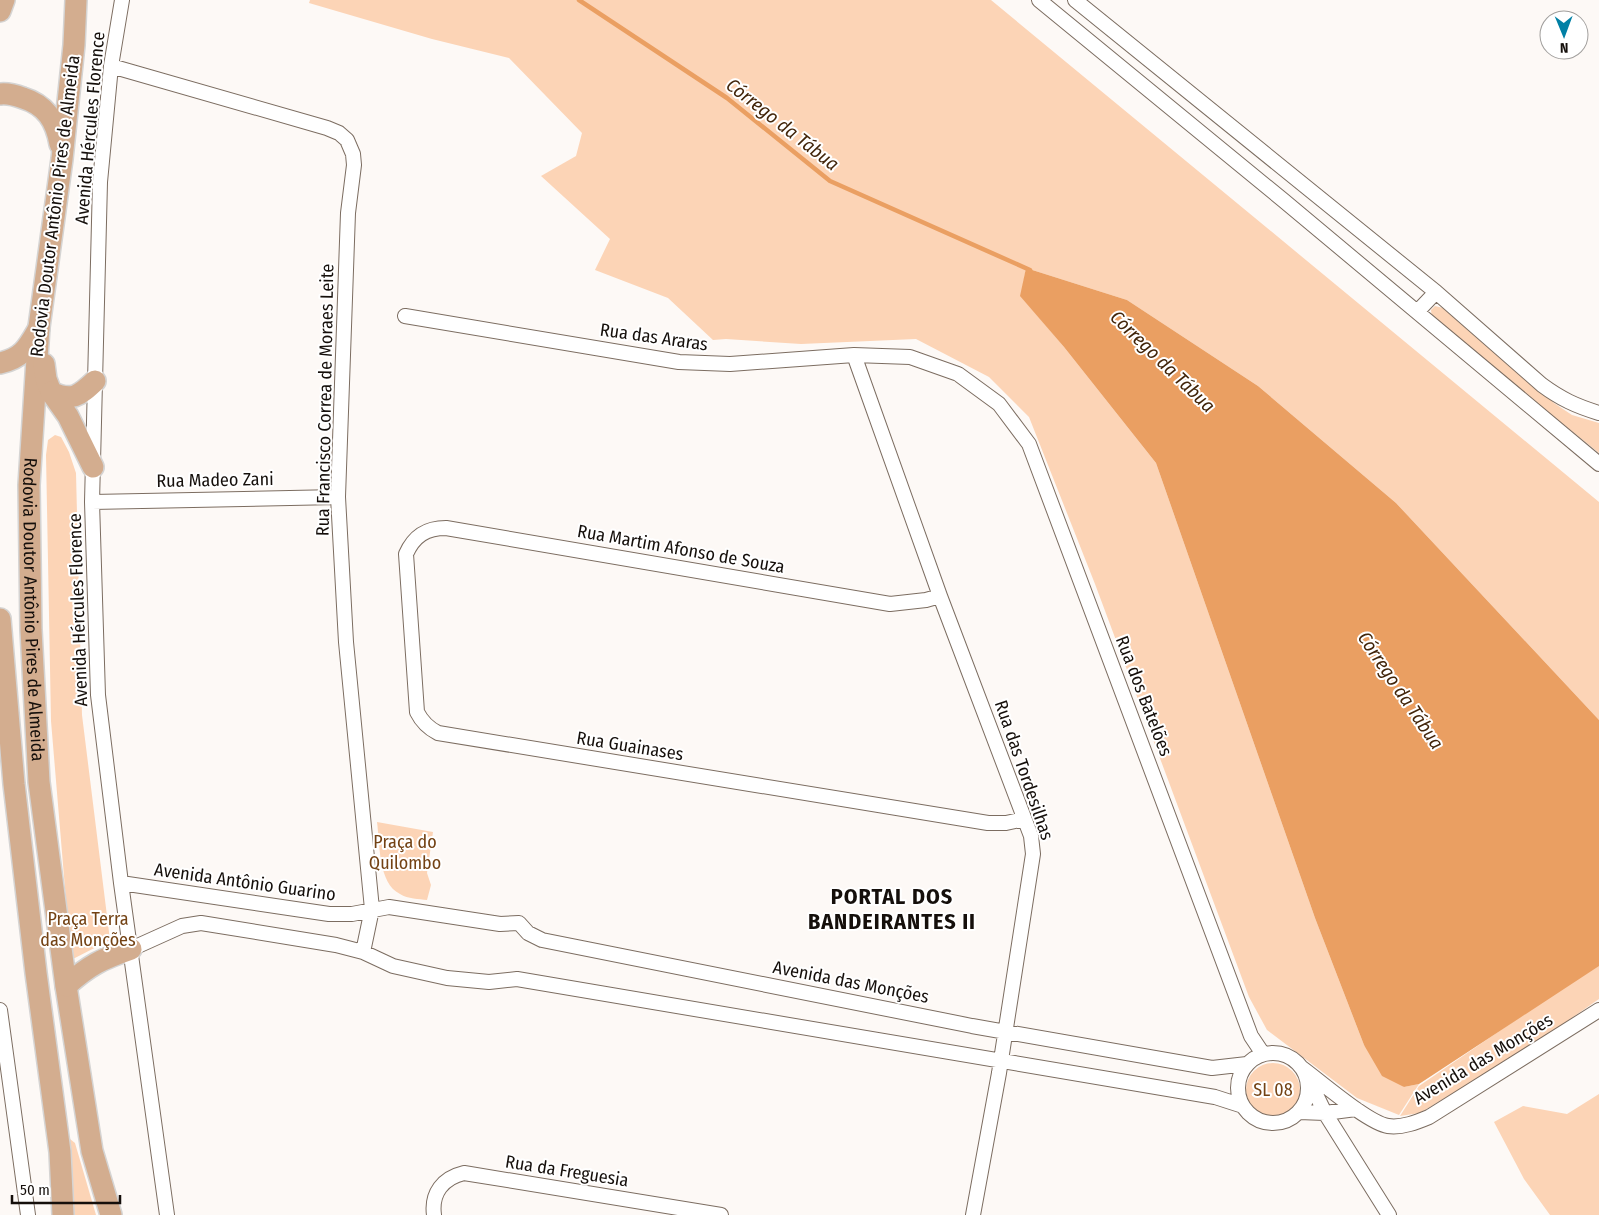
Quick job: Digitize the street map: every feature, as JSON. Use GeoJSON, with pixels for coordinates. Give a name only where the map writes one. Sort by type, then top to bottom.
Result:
{"type":"FeatureCollection","features":[{"type":"Feature","properties":{"kind":"main road"},"geometry":{"type":"LineString","coordinates":[[0,10],[4,0]]}},
{"type":"Feature","properties":{"kind":"main road","name":"Rodovia Doutor Antônio Pires de Almeida"},"geometry":{"type":"LineString","coordinates":[[76,0],[74,45],[62,159],[40,327],[29,485],[32,640],[39,782],[66,986],[92,1151],[110,1215]]}},
{"type":"Feature","properties":{"kind":"main road"},"geometry":{"type":"LineString","coordinates":[[0,94],[7,93],[33,101],[44,108],[53,120],[62,159]]}},
{"type":"Feature","properties":{"kind":"main road"},"geometry":{"type":"LineString","coordinates":[[0,108],[33,101]]}},
{"type":"Feature","properties":{"kind":"main road"},"geometry":{"type":"LineString","coordinates":[[0,363],[18,358],[27,348],[40,327]]}},
{"type":"Feature","properties":{"kind":"main road"},"geometry":{"type":"LineString","coordinates":[[40,327],[46,379],[51,392],[68,416],[93,467]]}},
{"type":"Feature","properties":{"kind":"main road"},"geometry":{"type":"LineString","coordinates":[[51,392],[63,398],[81,394],[95,381]]}},
{"type":"Feature","properties":{"kind":"main road","name":"Rodovia Doutor Antônio Pires de Almeida"},"geometry":{"type":"LineString","coordinates":[[0,619],[14,784],[36,973],[60,1152],[63,1215]]}},
{"type":"Feature","properties":{"kind":"main road"},"geometry":{"type":"LineString","coordinates":[[66,986],[83,970],[104,958],[130,949]]}},
{"type":"Feature","properties":{"kind":"street","name":"Avenida Hércules Florence"},"geometry":{"type":"LineString","coordinates":[[122,0],[111,66],[100,182],[92,502],[98,695],[121,883],[167,1215]]}},
{"type":"Feature","properties":{"kind":"street"},"geometry":{"type":"LineString","coordinates":[[1039,0],[1283,200],[1599,464]]}},
{"type":"Feature","properties":{"kind":"street"},"geometry":{"type":"LineString","coordinates":[[1075,0],[1436,292],[1548,389],[1569,403],[1599,413]]}},
{"type":"Feature","properties":{"kind":"street","name":"Rua Francisco Correa de Moraes Leite"},"geometry":{"type":"LineString","coordinates":[[111,66],[327,128],[339,133],[347,140],[353,154],[354,166],[348,213],[338,497],[346,642],[372,909],[362,952]]}},
{"type":"Feature","properties":{"kind":"street"},"geometry":{"type":"LineString","coordinates":[[1417,312],[1436,292]]}},
{"type":"Feature","properties":{"kind":"street","name":"Rua das Araras"},"geometry":{"type":"LineString","coordinates":[[404,316],[679,362],[730,364],[854,355],[910,357],[958,374]]}},
{"type":"Feature","properties":{"kind":"street","name":"Rua das Tordesilhas"},"geometry":{"type":"LineString","coordinates":[[854,355],[940,596],[1031,836],[1033,854],[1001,1060],[973,1215]]}},
{"type":"Feature","properties":{"kind":"street","name":"Rua dos Batelões"},"geometry":{"type":"LineString","coordinates":[[958,374],[999,404],[1030,444],[1251,1036],[1263,1054]]}},
{"type":"Feature","properties":{"kind":"street","name":"Rua Madeo Zani"},"geometry":{"type":"LineString","coordinates":[[92,502],[338,497]]}},
{"type":"Feature","properties":{"kind":"street","name":"Rua Martim Afonso de Souza"},"geometry":{"type":"LineString","coordinates":[[417,536],[431,529],[446,528],[890,604],[926,600],[940,596]]}},
{"type":"Feature","properties":{"kind":"street","name":"Rua Guainases"},"geometry":{"type":"LineString","coordinates":[[417,536],[410,544],[406,554],[417,712],[429,729],[438,734],[988,823],[1006,823],[1024,819]]}},
{"type":"Feature","properties":{"kind":"street","name":"Avenida Antônio Guarino"},"geometry":{"type":"LineString","coordinates":[[121,883],[329,914],[352,914],[389,907],[452,917]]}},
{"type":"Feature","properties":{"kind":"street","name":"Avenida das Monções"},"geometry":{"type":"LineString","coordinates":[[452,917],[500,924],[519,924],[528,933],[542,940],[1005,1032],[1212,1068],[1247,1064]]}},
{"type":"Feature","properties":{"kind":"street"},"geometry":{"type":"LineString","coordinates":[[130,949],[182,926],[201,923],[336,945],[362,952],[393,966],[447,978],[489,982],[516,979],[1215,1097],[1243,1106]]}},
{"type":"Feature","properties":{"kind":"street"},"geometry":{"type":"LineString","coordinates":[[0,1010],[28,1215]]}},
{"type":"Feature","properties":{"kind":"street","name":"Avenida das Monções"},"geometry":{"type":"LineString","coordinates":[[1304,1072],[1356,1109],[1388,1126],[1414,1123],[1429,1117],[1599,1010]]}},
{"type":"Feature","properties":{"kind":"street"},"geometry":{"type":"LineString","coordinates":[[1304,1072],[1308,1091],[1306,1100],[1299,1112],[1286,1121],[1272,1123],[1256,1118],[1243,1106],[1239,1098],[1239,1080],[1247,1064],[1263,1054],[1281,1054],[1290,1057],[1304,1072],[1325,1113],[1389,1215]]}},
{"type":"Feature","properties":{"kind":"street"},"geometry":{"type":"LineString","coordinates":[[1299,1112],[1325,1113],[1356,1109]]}},
{"type":"Feature","properties":{"kind":"street","name":"Rua da Freguesia"},"geometry":{"type":"LineString","coordinates":[[434,1215],[434,1197],[438,1188],[454,1175],[464,1173],[721,1215]]}},
{"type":"Feature","properties":{"kind":"green space"},"geometry":{"type":"Polygon","coordinates":[[[310,0],[991,0],[1599,502],[1599,720],[1396,503],[1258,386],[1127,300],[1026,268],[1021,296],[1156,463],[1315,918],[1364,1045],[1404,1087],[1419,1084],[1399,1115],[1357,1098],[1267,1030],[1249,997],[1095,584],[1029,417],[989,377],[916,339],[801,344],[726,339],[713,340],[668,298],[595,270],[610,239],[541,176],[576,156],[582,133],[509,58],[432,39],[309,3],[310,0]]]}},
{"type":"Feature","properties":{"kind":"green space"},"geometry":{"type":"Polygon","coordinates":[[[1435,306],[1443,308],[1554,403],[1572,415],[1599,423],[1599,453],[1432,319],[1431,310],[1435,306]]]}},
{"type":"Feature","properties":{"kind":"green space","name":"Praça Terra das Monções"},"geometry":{"type":"Polygon","coordinates":[[[55,435],[61,437],[69,452],[76,473],[82,715],[110,940],[71,960],[51,721],[46,455],[48,440],[55,435]]]}},
{"type":"Feature","properties":{"kind":"green space","name":"Praça do Quilombo"},"geometry":{"type":"Polygon","coordinates":[[[377,822],[433,832],[427,873],[431,885],[427,900],[403,896],[393,889],[381,862],[377,822]]]}},
{"type":"Feature","properties":{"kind":"green space"},"geometry":{"type":"Polygon","coordinates":[[[1599,963],[1599,999],[1530,1047],[1420,1113],[1400,1116],[1419,1086],[1599,963]]]}},
{"type":"Feature","properties":{"kind":"green space","name":"SL 08"},"geometry":{"type":"Polygon","coordinates":[[[1268,1063],[1278,1063],[1288,1067],[1296,1075],[1300,1090],[1296,1105],[1288,1113],[1278,1117],[1268,1117],[1258,1113],[1250,1105],[1246,1095],[1246,1085],[1250,1075],[1258,1067],[1268,1063]]]}},
{"type":"Feature","properties":{"kind":"green space"},"geometry":{"type":"Polygon","coordinates":[[[1599,1094],[1599,1215],[1550,1215],[1524,1179],[1494,1122],[1523,1106],[1567,1114],[1599,1094]]]}},
{"type":"Feature","properties":{"kind":"green space"},"geometry":{"type":"Polygon","coordinates":[[[65,1135],[75,1143],[96,1215],[71,1215],[65,1135]]]}},
{"type":"Feature","properties":{"kind":"water"},"geometry":{"type":"Polygon","coordinates":[[[1026,268],[1127,300],[1258,386],[1396,503],[1599,720],[1599,966],[1419,1084],[1404,1087],[1382,1076],[1364,1045],[1315,918],[1156,463],[1064,347],[1020,296],[1026,268]]]}},
{"type":"Feature","properties":{"kind":"waterway","name":"Córrego da Tábua"},"geometry":{"type":"LineString","coordinates":[[579,0],[727,98],[830,181],[1030,270]]}},
{"type":"Feature","properties":{"kind":"district","name":"PORTAL DOS BANDEIRANTES II"},"geometry":{"type":"Point","coordinates":[892,908]}}]}
